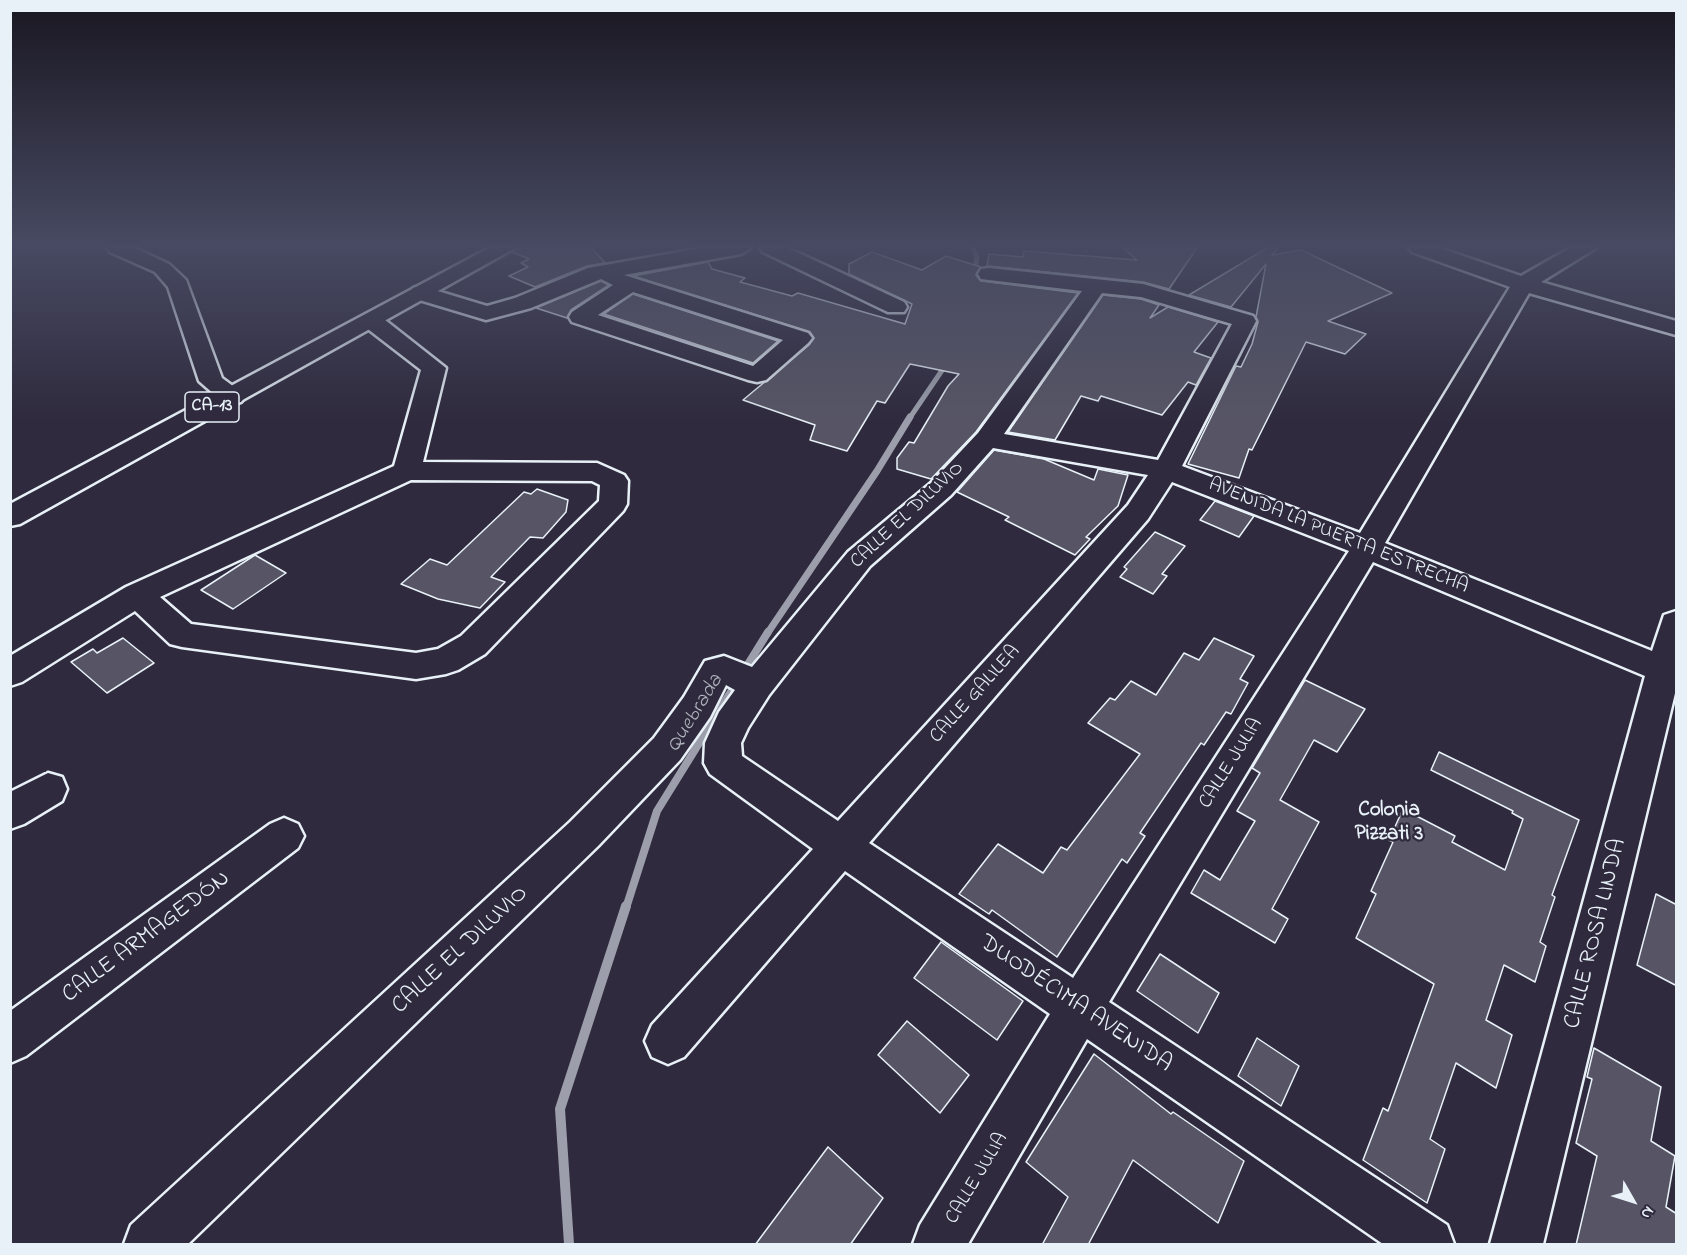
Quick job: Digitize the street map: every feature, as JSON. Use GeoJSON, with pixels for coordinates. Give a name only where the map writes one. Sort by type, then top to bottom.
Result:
{"type":"FeatureCollection","features":[{"type":"Feature","properties":{"kind":"street"},"geometry":{"type":"LineString","coordinates":[[185,307],[211,381],[231,397]]}},
{"type":"Feature","properties":{"kind":"street","name":"CA-13"},"geometry":{"type":"LineString","coordinates":[[10,517],[397,307]]}},
{"type":"Feature","properties":{"kind":"street"},"geometry":{"type":"LineString","coordinates":[[465,307],[486,313],[510,307]]}},
{"type":"Feature","properties":{"kind":"street"},"geometry":{"type":"LineString","coordinates":[[596,307],[580,317],[757,375],[800,338],[702,307]]}},
{"type":"Feature","properties":{"kind":"street","name":"CALLE EL DILUVIO"},"geometry":{"type":"LineString","coordinates":[[723,763],[723,743],[732,722],[743,678],[859,559],[941,489],[987,439],[1082,307]]}},
{"type":"Feature","properties":{"kind":"street","name":"CALLE GALILEA"},"geometry":{"type":"LineString","coordinates":[[668,1041],[1138,512],[1166,470],[1245,321],[1197,307]]}},
{"type":"Feature","properties":{"kind":"street","name":"CALLE JULIA"},"geometry":{"type":"LineString","coordinates":[[939,1245],[1080,1008],[1367,547],[1510,307]]}},
{"type":"Feature","properties":{"kind":"street"},"geometry":{"type":"LineString","coordinates":[[1602,307],[1677,328]]}},
{"type":"Feature","properties":{"kind":"street"},"geometry":{"type":"LineString","coordinates":[[372,321],[434,368],[407,471]]}},
{"type":"Feature","properties":{"kind":"street","name":"AVENIDA LA PUERTA ESTRECHA"},"geometry":{"type":"LineString","coordinates":[[987,439],[1166,470],[1367,547],[1671,672]]}},
{"type":"Feature","properties":{"kind":"street"},"geometry":{"type":"LineString","coordinates":[[10,673],[137,595],[407,471],[597,472],[614,481],[613,504],[473,645],[446,661],[416,666],[182,635],[137,595]]}},
{"type":"Feature","properties":{"kind":"street","name":"CALLE ROSA LINDA"},"geometry":{"type":"LineString","coordinates":[[1517,1245],[1671,672],[1677,623]]}},
{"type":"Feature","properties":{"kind":"street","name":"CALLE EL DILUVIO"},"geometry":{"type":"LineString","coordinates":[[150,1245],[584,834],[667,749],[697,708],[717,670],[743,678]]}},
{"type":"Feature","properties":{"kind":"street","name":"DUODÉCIMA AVENIDA"},"geometry":{"type":"LineString","coordinates":[[723,763],[841,846],[1428,1245]]}},
{"type":"Feature","properties":{"kind":"street"},"geometry":{"type":"LineString","coordinates":[[10,812],[48,789]]}},
{"type":"Feature","properties":{"kind":"street","name":"CALLE ARMAGEDÓN"},"geometry":{"type":"LineString","coordinates":[[10,1040],[284,836]]}},
{"type":"Feature","properties":{"kind":"building"},"geometry":{"type":"Polygon","coordinates":[[[576,307],[571,310],[567,318],[536,308],[576,307]]]}},
{"type":"Feature","properties":{"kind":"building"},"geometry":{"type":"Polygon","coordinates":[[[615,307],[672,307],[778,341],[753,363],[604,314],[615,307]]]}},
{"type":"Feature","properties":{"kind":"building"},"geometry":{"type":"Polygon","coordinates":[[[730,307],[845,307],[905,324],[911,307],[1068,307],[976,432],[931,479],[897,469],[897,458],[909,442],[914,443],[948,386],[959,374],[910,364],[885,403],[877,401],[847,451],[810,440],[815,425],[743,400],[809,345],[814,338],[810,332],[730,307]]]}},
{"type":"Feature","properties":{"kind":"building"},"geometry":{"type":"Polygon","coordinates":[[[1095,307],[1158,307],[1150,318],[1168,307],[1218,322],[1194,352],[1211,358],[1196,385],[1188,382],[1162,415],[1101,396],[1098,401],[1081,396],[1055,440],[1008,432],[1095,307]]]}},
{"type":"Feature","properties":{"kind":"building"},"geometry":{"type":"Polygon","coordinates":[[[1258,307],[1361,307],[1328,321],[1366,334],[1345,354],[1306,342],[1252,450],[1249,449],[1239,478],[1188,464],[1236,366],[1241,367],[1252,344],[1258,322],[1256,317],[1258,307]]]}},
{"type":"Feature","properties":{"kind":"building"},"geometry":{"type":"Polygon","coordinates":[[[994,450],[1044,459],[1094,480],[1098,469],[1128,475],[1118,506],[1086,537],[1090,539],[1075,555],[1005,520],[1009,517],[957,492],[994,450]]]}},
{"type":"Feature","properties":{"kind":"building"},"geometry":{"type":"Polygon","coordinates":[[[537,489],[568,500],[566,512],[543,538],[530,537],[491,577],[505,582],[480,608],[438,599],[401,584],[430,559],[447,565],[524,492],[531,494],[537,489]]]}},
{"type":"Feature","properties":{"kind":"building"},"geometry":{"type":"Polygon","coordinates":[[[1215,501],[1254,516],[1239,537],[1200,520],[1215,501]]]}},
{"type":"Feature","properties":{"kind":"building"},"geometry":{"type":"Polygon","coordinates":[[[1155,532],[1185,546],[1162,574],[1167,576],[1153,594],[1120,577],[1127,569],[1124,567],[1155,532]]]}},
{"type":"Feature","properties":{"kind":"building"},"geometry":{"type":"Polygon","coordinates":[[[255,555],[286,573],[233,609],[201,590],[255,555]]]}},
{"type":"Feature","properties":{"kind":"building"},"geometry":{"type":"Polygon","coordinates":[[[123,638],[154,663],[107,693],[71,662],[93,649],[97,653],[123,638]]]}},
{"type":"Feature","properties":{"kind":"building"},"geometry":{"type":"Polygon","coordinates":[[[1214,638],[1254,656],[1240,679],[1248,683],[1231,714],[1226,712],[1204,745],[1201,743],[1140,833],[1145,836],[1127,863],[1122,859],[1057,957],[992,910],[989,914],[959,894],[998,844],[1043,873],[1061,847],[1067,850],[1140,754],[1088,723],[1110,698],[1115,700],[1131,681],[1156,695],[1184,653],[1199,660],[1214,638]]]}},
{"type":"Feature","properties":{"kind":"building"},"geometry":{"type":"Polygon","coordinates":[[[1305,680],[1365,709],[1337,752],[1314,740],[1280,800],[1319,822],[1272,909],[1288,919],[1275,943],[1191,893],[1204,870],[1220,880],[1255,821],[1237,811],[1260,773],[1252,768],[1305,680]]]}},
{"type":"Feature","properties":{"kind":"building"},"geometry":{"type":"Polygon","coordinates":[[[1439,752],[1579,820],[1552,895],[1555,897],[1540,942],[1546,946],[1535,982],[1504,965],[1486,1020],[1512,1035],[1496,1088],[1456,1063],[1430,1139],[1445,1149],[1427,1203],[1363,1160],[1383,1108],[1388,1111],[1434,984],[1356,938],[1376,894],[1371,891],[1393,842],[1389,840],[1403,809],[1455,836],[1452,842],[1505,870],[1523,819],[1512,813],[1513,811],[1431,770],[1439,752]]]}},
{"type":"Feature","properties":{"kind":"building"},"geometry":{"type":"Polygon","coordinates":[[[1656,894],[1677,905],[1677,986],[1637,965],[1656,894]]]}},
{"type":"Feature","properties":{"kind":"building"},"geometry":{"type":"Polygon","coordinates":[[[941,942],[1023,1001],[997,1040],[914,978],[941,942]]]}},
{"type":"Feature","properties":{"kind":"building"},"geometry":{"type":"Polygon","coordinates":[[[1160,954],[1219,993],[1198,1033],[1137,991],[1160,954]]]}},
{"type":"Feature","properties":{"kind":"building"},"geometry":{"type":"Polygon","coordinates":[[[907,1021],[969,1075],[940,1113],[878,1055],[907,1021]]]}},
{"type":"Feature","properties":{"kind":"building"},"geometry":{"type":"Polygon","coordinates":[[[1257,1038],[1299,1066],[1281,1106],[1238,1076],[1257,1038]]]}},
{"type":"Feature","properties":{"kind":"building"},"geometry":{"type":"Polygon","coordinates":[[[1594,1048],[1661,1087],[1651,1141],[1675,1156],[1666,1207],[1677,1214],[1677,1245],[1576,1245],[1597,1156],[1576,1143],[1592,1079],[1587,1077],[1594,1048]]]}},
{"type":"Feature","properties":{"kind":"building"},"geometry":{"type":"Polygon","coordinates":[[[1094,1054],[1171,1114],[1173,1112],[1244,1161],[1218,1223],[1133,1160],[1088,1245],[1042,1245],[1068,1197],[1026,1162],[1094,1054]]]}},
{"type":"Feature","properties":{"kind":"building"},"geometry":{"type":"Polygon","coordinates":[[[828,1147],[883,1198],[850,1245],[755,1245],[828,1147]]]}},
{"type":"Feature","properties":{"kind":"waterway","name":"Quebrada"},"geometry":{"type":"LineString","coordinates":[[909,419],[947,363]]}},
{"type":"Feature","properties":{"kind":"waterway","name":"Quebrada"},"geometry":{"type":"LineString","coordinates":[[767,634],[877,471],[910,417]]}},
{"type":"Feature","properties":{"kind":"waterway","name":"Quebrada"},"geometry":{"type":"LineString","coordinates":[[626,908],[657,811],[768,632]]}},
{"type":"Feature","properties":{"kind":"waterway","name":"Quebrada"},"geometry":{"type":"LineString","coordinates":[[569,1244],[560,1109],[626,906]]}},
{"type":"Feature","properties":{"kind":"district","name":"Colonia Pizzati 3"},"geometry":{"type":"Point","coordinates":[1389,824]}}]}
